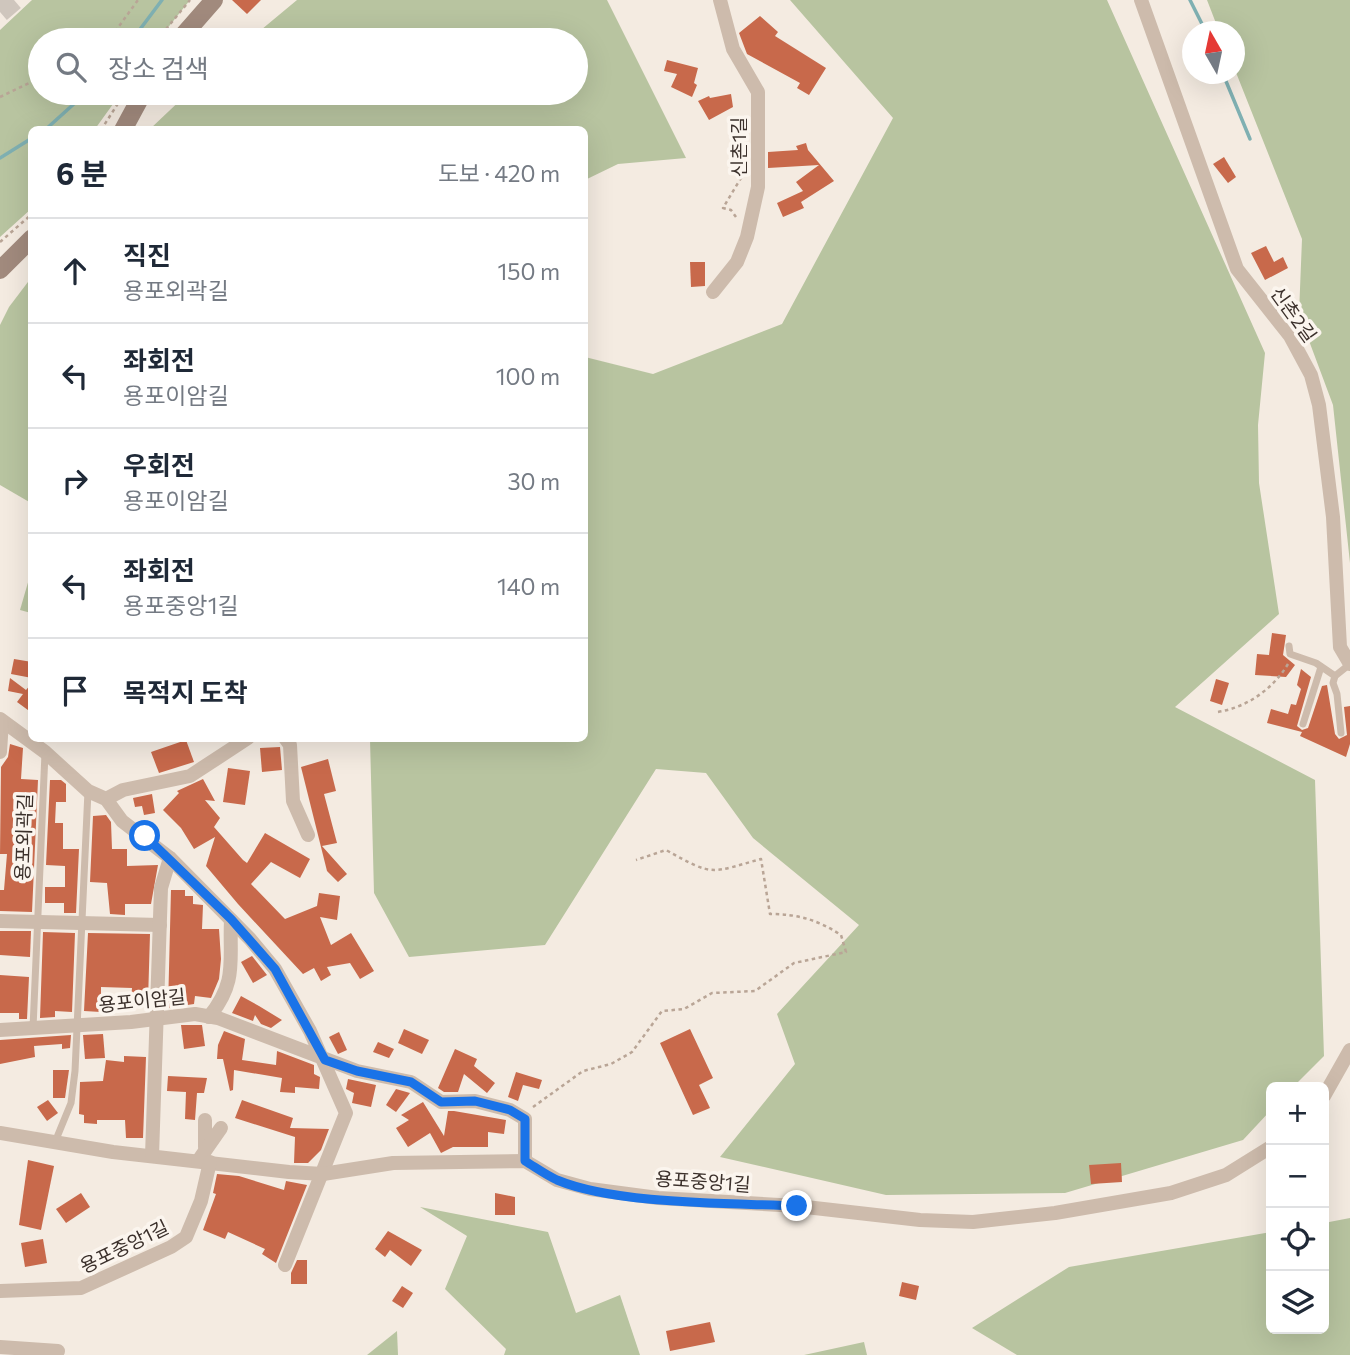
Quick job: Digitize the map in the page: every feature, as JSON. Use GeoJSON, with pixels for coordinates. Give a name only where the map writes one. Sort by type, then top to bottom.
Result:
{"type":"FeatureCollection","features":[{"type":"Feature","properties":{"kind":"main road"},"geometry":{"type":"LineString","coordinates":[[190,28],[214,0]]}},
{"type":"Feature","properties":{"kind":"main road"},"geometry":{"type":"LineString","coordinates":[[125,126],[137,105]]}},
{"type":"Feature","properties":{"kind":"main road"},"geometry":{"type":"LineString","coordinates":[[0,270],[28,242]]}},
{"type":"Feature","properties":{"kind":"street","name":"신촌1길"},"geometry":{"type":"LineString","coordinates":[[713,292],[737,262],[747,237],[758,187],[758,92],[733,49],[720,0]]}},
{"type":"Feature","properties":{"kind":"street","name":"신촌2길"},"geometry":{"type":"LineString","coordinates":[[1141,0],[1237,268],[1290,336],[1311,375],[1319,405],[1333,517],[1340,647],[1350,664]]}},
{"type":"Feature","properties":{"kind":"street"},"geometry":{"type":"LineString","coordinates":[[0,752],[1,720]]}},
{"type":"Feature","properties":{"kind":"street"},"geometry":{"type":"LineString","coordinates":[[1,720],[28,740]]}},
{"type":"Feature","properties":{"kind":"street"},"geometry":{"type":"LineString","coordinates":[[31,742],[88,791],[106,800],[122,821],[170,858],[231,919],[275,969],[325,1060],[346,1113],[285,1265]]}},
{"type":"Feature","properties":{"kind":"street"},"geometry":{"type":"LineString","coordinates":[[106,800],[123,790],[190,776],[242,742]]}},
{"type":"Feature","properties":{"kind":"street"},"geometry":{"type":"LineString","coordinates":[[288,742],[293,801],[309,835]]}},
{"type":"Feature","properties":{"kind":"street"},"geometry":{"type":"LineString","coordinates":[[152,1156],[155,1019],[162,888],[170,858]]}},
{"type":"Feature","properties":{"kind":"street"},"geometry":{"type":"LineString","coordinates":[[209,1017],[225,997],[231,979],[231,919]]}},
{"type":"Feature","properties":{"kind":"street"},"geometry":{"type":"LineString","coordinates":[[0,921],[160,925]]}},
{"type":"Feature","properties":{"kind":"street","name":"용포이암길"},"geometry":{"type":"LineString","coordinates":[[0,1030],[77,1026],[195,1014],[357,1071],[411,1082],[441,1102],[475,1101],[510,1110],[525,1119]]}},
{"type":"Feature","properties":{"kind":"street"},"geometry":{"type":"LineString","coordinates":[[1329,1087],[1350,1050]]}},
{"type":"Feature","properties":{"kind":"street"},"geometry":{"type":"LineString","coordinates":[[0,1133],[152,1156],[323,1174],[393,1163],[525,1161],[525,1119]]}},
{"type":"Feature","properties":{"kind":"street"},"geometry":{"type":"LineString","coordinates":[[205,1120],[205,1147]]}},
{"type":"Feature","properties":{"kind":"street"},"geometry":{"type":"LineString","coordinates":[[205,1147],[221,1128]]}},
{"type":"Feature","properties":{"kind":"street","name":"용포중앙1길"},"geometry":{"type":"LineString","coordinates":[[0,1291],[80,1288],[171,1247],[186,1237],[201,1201],[205,1147]]}},
{"type":"Feature","properties":{"kind":"street","name":"용포중앙1길"},"geometry":{"type":"LineString","coordinates":[[525,1161],[557,1180],[590,1189],[658,1198],[797,1206],[919,1220],[973,1222],[1045,1215],[1171,1194],[1226,1175],[1266,1150]]}},
{"type":"Feature","properties":{"kind":"street"},"geometry":{"type":"LineString","coordinates":[[0,1347],[58,1351]]}},
{"type":"Feature","properties":{"kind":"lane"},"geometry":{"type":"LineString","coordinates":[[1289,646],[1294,656],[1335,676]]}},
{"type":"Feature","properties":{"kind":"lane"},"geometry":{"type":"LineString","coordinates":[[1342,733],[1333,683],[1335,676],[1350,664]]}},
{"type":"Feature","properties":{"kind":"lane"},"geometry":{"type":"LineString","coordinates":[[1303,724],[1321,667]]}},
{"type":"Feature","properties":{"kind":"lane","name":"용포외곽길"},"geometry":{"type":"LineString","coordinates":[[33,1028],[45,752]]}},
{"type":"Feature","properties":{"kind":"lane","name":"용포이암길"},"geometry":{"type":"LineString","coordinates":[[55,1143],[71,1103],[83,924],[88,791]]}},
{"type":"Feature","properties":{"kind":"path"},"geometry":{"type":"LineString","coordinates":[[118,28],[138,0]]}},
{"type":"Feature","properties":{"kind":"path"},"geometry":{"type":"LineString","coordinates":[[168,28],[190,0]]}},
{"type":"Feature","properties":{"kind":"path"},"geometry":{"type":"LineString","coordinates":[[0,97],[28,84]]}},
{"type":"Feature","properties":{"kind":"path"},"geometry":{"type":"LineString","coordinates":[[103,126],[117,105]]}},
{"type":"Feature","properties":{"kind":"path"},"geometry":{"type":"LineString","coordinates":[[736,217],[731,210],[723,208],[747,168],[758,157]]}},
{"type":"Feature","properties":{"kind":"path"},"geometry":{"type":"LineString","coordinates":[[0,242],[28,218]]}},
{"type":"Feature","properties":{"kind":"path"},"geometry":{"type":"LineString","coordinates":[[1218,712],[1255,700],[1294,656]]}},
{"type":"Feature","properties":{"kind":"path"},"geometry":{"type":"LineString","coordinates":[[525,1119],[534,1106],[583,1071],[611,1064],[632,1052],[662,1011],[684,1009],[712,993],[755,991],[794,963],[846,952],[841,935],[820,922],[793,914],[770,914],[761,859],[723,871],[701,870],[666,850],[636,860]]}},
{"type":"Feature","properties":{"kind":"green space"},"geometry":{"type":"Polygon","coordinates":[[[32,0],[190,0],[168,28],[28,28],[28,105],[112,105],[97,126],[28,126],[28,212],[0,237],[0,30],[32,0]]]}},
{"type":"Feature","properties":{"kind":"green space"},"geometry":{"type":"Polygon","coordinates":[[[297,0],[607,0],[686,158],[618,164],[588,179],[588,126],[153,126],[175,105],[588,105],[588,28],[263,28],[297,0]]]}},
{"type":"Feature","properties":{"kind":"green space"},"geometry":{"type":"Polygon","coordinates":[[[790,0],[1107,0],[1265,353],[1258,425],[1259,483],[1279,614],[1175,707],[1315,780],[1324,1056],[1298,1082],[1266,1082],[1266,1115],[1243,1140],[1065,1193],[886,1195],[720,1157],[795,1064],[777,1014],[859,925],[753,838],[706,773],[656,769],[545,945],[409,957],[374,893],[370,742],[588,742],[588,358],[653,374],[782,324],[893,118],[790,0]]]}},
{"type":"Feature","properties":{"kind":"green space"},"geometry":{"type":"Polygon","coordinates":[[[1207,0],[1350,0],[1350,563],[1333,405],[1299,314],[1302,239],[1241,84],[1245,84],[1245,21],[1215,21],[1207,0]]]}},
{"type":"Feature","properties":{"kind":"green space"},"geometry":{"type":"Polygon","coordinates":[[[28,282],[28,501],[0,485],[0,325],[9,307],[28,282]]]}},
{"type":"Feature","properties":{"kind":"green space"},"geometry":{"type":"Polygon","coordinates":[[[28,582],[28,612],[20,610],[28,582]]]}},
{"type":"Feature","properties":{"kind":"green space"},"geometry":{"type":"Polygon","coordinates":[[[420,1207],[548,1232],[576,1313],[620,1295],[640,1355],[504,1355],[506,1349],[445,1289],[467,1236],[420,1207]]]}},
{"type":"Feature","properties":{"kind":"green space"},"geometry":{"type":"Polygon","coordinates":[[[1350,1218],[1350,1355],[1017,1355],[972,1328],[1069,1267],[1266,1233],[1266,1334],[1329,1334],[1329,1222],[1350,1218]]]}},
{"type":"Feature","properties":{"kind":"green space"},"geometry":{"type":"Polygon","coordinates":[[[397,1331],[398,1355],[367,1355],[397,1331]]]}},
{"type":"Feature","properties":{"kind":"green space"},"geometry":{"type":"Polygon","coordinates":[[[864,1342],[867,1355],[804,1355],[864,1342]]]}},
{"type":"Feature","properties":{"kind":"building"},"geometry":{"type":"Polygon","coordinates":[[[232,0],[261,0],[247,14],[232,0]]]}},
{"type":"Feature","properties":{"kind":"building"},"geometry":{"type":"Polygon","coordinates":[[[760,16],[778,32],[775,36],[826,68],[809,95],[797,88],[800,83],[747,54],[739,33],[760,16]]]}},
{"type":"Feature","properties":{"kind":"building"},"geometry":{"type":"Polygon","coordinates":[[[667,60],[698,68],[694,83],[697,85],[692,97],[671,87],[677,74],[664,71],[667,60]]]}},
{"type":"Feature","properties":{"kind":"building"},"geometry":{"type":"Polygon","coordinates":[[[731,94],[733,107],[709,120],[698,101],[709,96],[731,94]]]}},
{"type":"Feature","properties":{"kind":"building"},"geometry":{"type":"Polygon","coordinates":[[[806,143],[808,150],[834,181],[801,202],[804,208],[783,217],[777,203],[803,191],[796,182],[819,165],[768,168],[768,152],[798,150],[796,146],[806,143]]]}},
{"type":"Feature","properties":{"kind":"building"},"geometry":{"type":"Polygon","coordinates":[[[1224,157],[1236,177],[1228,183],[1213,164],[1224,157]]]}},
{"type":"Feature","properties":{"kind":"building"},"geometry":{"type":"Polygon","coordinates":[[[1266,246],[1274,262],[1283,257],[1288,268],[1265,280],[1251,253],[1266,246]]]}},
{"type":"Feature","properties":{"kind":"building"},"geometry":{"type":"Polygon","coordinates":[[[690,262],[705,262],[705,286],[691,287],[690,262]]]}},
{"type":"Feature","properties":{"kind":"building"},"geometry":{"type":"Polygon","coordinates":[[[1272,633],[1286,635],[1283,655],[1295,665],[1286,677],[1255,675],[1257,654],[1269,655],[1272,633]]]}},
{"type":"Feature","properties":{"kind":"building"},"geometry":{"type":"Polygon","coordinates":[[[14,659],[28,661],[28,677],[11,674],[14,659]]]}},
{"type":"Feature","properties":{"kind":"building"},"geometry":{"type":"Polygon","coordinates":[[[1301,669],[1311,677],[1297,726],[1302,730],[1308,728],[1322,686],[1327,685],[1335,734],[1339,739],[1347,735],[1344,707],[1350,706],[1350,744],[1346,757],[1300,736],[1302,732],[1267,723],[1271,709],[1288,714],[1291,704],[1296,705],[1301,689],[1297,685],[1301,669]]]}},
{"type":"Feature","properties":{"kind":"building"},"geometry":{"type":"Polygon","coordinates":[[[10,678],[26,690],[28,688],[28,710],[17,702],[23,694],[8,691],[10,678]]]}},
{"type":"Feature","properties":{"kind":"building"},"geometry":{"type":"Polygon","coordinates":[[[1216,679],[1229,683],[1222,705],[1210,701],[1216,679]]]}},
{"type":"Feature","properties":{"kind":"building"},"geometry":{"type":"Polygon","coordinates":[[[187,742],[194,762],[159,773],[151,752],[187,742]]]}},
{"type":"Feature","properties":{"kind":"building"},"geometry":{"type":"Polygon","coordinates":[[[10,744],[23,748],[21,779],[38,780],[32,912],[0,911],[0,890],[4,890],[7,854],[0,854],[1,767],[8,757],[10,744]]]}},
{"type":"Feature","properties":{"kind":"building"},"geometry":{"type":"Polygon","coordinates":[[[280,747],[282,770],[262,772],[260,748],[280,747]]]}},
{"type":"Feature","properties":{"kind":"building"},"geometry":{"type":"Polygon","coordinates":[[[328,759],[336,791],[324,794],[337,843],[322,846],[347,874],[338,882],[327,871],[301,767],[328,759]]]}},
{"type":"Feature","properties":{"kind":"building"},"geometry":{"type":"Polygon","coordinates":[[[228,768],[250,771],[245,805],[223,802],[228,768]]]}},
{"type":"Feature","properties":{"kind":"building"},"geometry":{"type":"Polygon","coordinates":[[[203,779],[215,801],[205,800],[220,818],[214,827],[247,863],[265,833],[310,859],[300,878],[271,862],[251,884],[285,919],[317,906],[319,893],[340,896],[337,920],[320,917],[331,945],[351,933],[374,971],[360,979],[350,963],[327,967],[331,975],[321,981],[314,968],[303,974],[238,904],[206,866],[215,837],[194,849],[181,828],[163,810],[179,793],[177,791],[203,779]]]}},
{"type":"Feature","properties":{"kind":"building"},"geometry":{"type":"Polygon","coordinates":[[[50,780],[61,780],[66,784],[66,802],[56,802],[55,823],[63,823],[63,849],[79,849],[76,913],[64,913],[64,903],[45,903],[45,887],[65,887],[65,866],[46,865],[50,780]]]}},
{"type":"Feature","properties":{"kind":"building"},"geometry":{"type":"Polygon","coordinates":[[[152,794],[155,813],[144,815],[142,806],[135,807],[133,798],[152,794]]]}},
{"type":"Feature","properties":{"kind":"building"},"geometry":{"type":"Polygon","coordinates":[[[106,815],[111,822],[112,849],[127,849],[127,866],[158,865],[151,904],[125,904],[125,915],[110,914],[107,883],[90,882],[93,816],[106,815]]]}},
{"type":"Feature","properties":{"kind":"building"},"geometry":{"type":"Polygon","coordinates":[[[171,890],[185,890],[185,896],[193,896],[193,904],[203,905],[202,929],[219,929],[221,959],[219,979],[211,998],[195,996],[194,1004],[168,1008],[171,890]]]}},
{"type":"Feature","properties":{"kind":"building"},"geometry":{"type":"Polygon","coordinates":[[[0,931],[31,931],[30,957],[0,955],[0,931]]]}},
{"type":"Feature","properties":{"kind":"building"},"geometry":{"type":"Polygon","coordinates":[[[43,932],[75,933],[72,1012],[55,1011],[55,1017],[40,1018],[43,932]]]}},
{"type":"Feature","properties":{"kind":"building"},"geometry":{"type":"Polygon","coordinates":[[[88,933],[150,934],[148,1001],[131,1000],[132,988],[101,987],[101,1012],[84,1011],[88,933]]]}},
{"type":"Feature","properties":{"kind":"building"},"geometry":{"type":"Polygon","coordinates":[[[252,956],[267,975],[253,983],[241,962],[252,956]]]}},
{"type":"Feature","properties":{"kind":"building"},"geometry":{"type":"Polygon","coordinates":[[[0,975],[29,977],[27,1019],[19,1019],[19,1013],[0,1013],[0,975]]]}},
{"type":"Feature","properties":{"kind":"building"},"geometry":{"type":"Polygon","coordinates":[[[241,996],[282,1020],[271,1028],[261,1024],[255,1015],[253,1021],[232,1013],[241,996]]]}},
{"type":"Feature","properties":{"kind":"building"},"geometry":{"type":"Polygon","coordinates":[[[181,1025],[202,1025],[205,1046],[184,1049],[181,1025]]]}},
{"type":"Feature","properties":{"kind":"building"},"geometry":{"type":"Polygon","coordinates":[[[404,1029],[429,1040],[422,1054],[398,1043],[404,1029]]]}},
{"type":"Feature","properties":{"kind":"building"},"geometry":{"type":"Polygon","coordinates":[[[690,1029],[713,1078],[699,1085],[710,1108],[693,1115],[660,1043],[690,1029]]]}},
{"type":"Feature","properties":{"kind":"building"},"geometry":{"type":"Polygon","coordinates":[[[224,1031],[245,1039],[242,1060],[276,1065],[277,1051],[314,1065],[314,1074],[320,1077],[319,1089],[295,1087],[295,1093],[280,1092],[282,1078],[234,1070],[233,1090],[230,1091],[223,1059],[217,1059],[218,1045],[224,1031]]]}},
{"type":"Feature","properties":{"kind":"building"},"geometry":{"type":"Polygon","coordinates":[[[339,1032],[347,1050],[338,1054],[329,1037],[339,1032]]]}},
{"type":"Feature","properties":{"kind":"building"},"geometry":{"type":"Polygon","coordinates":[[[103,1034],[105,1058],[85,1059],[83,1035],[103,1034]]]}},
{"type":"Feature","properties":{"kind":"building"},"geometry":{"type":"Polygon","coordinates":[[[71,1035],[70,1048],[62,1049],[62,1044],[34,1046],[35,1057],[0,1064],[0,1040],[71,1035]]]}},
{"type":"Feature","properties":{"kind":"building"},"geometry":{"type":"Polygon","coordinates":[[[378,1042],[394,1049],[389,1058],[373,1052],[378,1042]]]}},
{"type":"Feature","properties":{"kind":"building"},"geometry":{"type":"Polygon","coordinates":[[[455,1049],[477,1059],[474,1066],[495,1083],[487,1093],[464,1074],[458,1092],[444,1092],[438,1088],[455,1049]]]}},
{"type":"Feature","properties":{"kind":"building"},"geometry":{"type":"Polygon","coordinates":[[[124,1056],[146,1057],[143,1138],[126,1138],[125,1120],[84,1123],[84,1115],[79,1114],[80,1082],[103,1081],[106,1060],[124,1062],[124,1056]]]}},
{"type":"Feature","properties":{"kind":"building"},"geometry":{"type":"Polygon","coordinates":[[[53,1070],[69,1070],[65,1098],[53,1098],[53,1070]]]}},
{"type":"Feature","properties":{"kind":"building"},"geometry":{"type":"Polygon","coordinates":[[[516,1072],[542,1080],[539,1089],[523,1085],[518,1101],[508,1097],[516,1072]]]}},
{"type":"Feature","properties":{"kind":"building"},"geometry":{"type":"Polygon","coordinates":[[[168,1076],[207,1078],[204,1093],[197,1093],[195,1120],[185,1119],[186,1092],[167,1091],[168,1076]]]}},
{"type":"Feature","properties":{"kind":"building"},"geometry":{"type":"Polygon","coordinates":[[[348,1079],[376,1085],[371,1107],[352,1103],[354,1093],[346,1089],[348,1079]]]}},
{"type":"Feature","properties":{"kind":"building"},"geometry":{"type":"Polygon","coordinates":[[[396,1089],[410,1093],[396,1112],[386,1105],[396,1089]]]}},
{"type":"Feature","properties":{"kind":"building"},"geometry":{"type":"Polygon","coordinates":[[[48,1100],[58,1113],[47,1121],[37,1107],[48,1100]]]}},
{"type":"Feature","properties":{"kind":"building"},"geometry":{"type":"Polygon","coordinates":[[[242,1100],[293,1118],[290,1128],[329,1129],[321,1150],[308,1163],[294,1163],[295,1137],[235,1118],[242,1100]]]}},
{"type":"Feature","properties":{"kind":"building"},"geometry":{"type":"Polygon","coordinates":[[[423,1102],[444,1136],[448,1111],[506,1120],[504,1134],[488,1132],[488,1147],[453,1147],[441,1153],[430,1133],[408,1147],[396,1128],[409,1120],[401,1115],[423,1102]]]}},
{"type":"Feature","properties":{"kind":"building"},"geometry":{"type":"Polygon","coordinates":[[[28,1160],[54,1166],[41,1230],[19,1225],[28,1160]]]}},
{"type":"Feature","properties":{"kind":"building"},"geometry":{"type":"Polygon","coordinates":[[[1121,1163],[1122,1182],[1091,1184],[1089,1165],[1121,1163]]]}},
{"type":"Feature","properties":{"kind":"building"},"geometry":{"type":"Polygon","coordinates":[[[217,1174],[239,1176],[284,1190],[286,1181],[307,1185],[276,1263],[262,1254],[265,1249],[228,1232],[225,1239],[203,1230],[216,1194],[213,1193],[217,1174]]]}},
{"type":"Feature","properties":{"kind":"building"},"geometry":{"type":"Polygon","coordinates":[[[81,1193],[90,1207],[66,1223],[56,1209],[81,1193]]]}},
{"type":"Feature","properties":{"kind":"building"},"geometry":{"type":"Polygon","coordinates":[[[495,1193],[515,1197],[515,1215],[495,1215],[495,1193]]]}},
{"type":"Feature","properties":{"kind":"building"},"geometry":{"type":"Polygon","coordinates":[[[388,1231],[422,1250],[411,1266],[390,1250],[385,1257],[375,1249],[388,1231]]]}},
{"type":"Feature","properties":{"kind":"building"},"geometry":{"type":"Polygon","coordinates":[[[43,1239],[47,1263],[25,1267],[21,1243],[43,1239]]]}},
{"type":"Feature","properties":{"kind":"building"},"geometry":{"type":"Polygon","coordinates":[[[297,1260],[307,1260],[307,1284],[291,1284],[291,1273],[297,1260]]]}},
{"type":"Feature","properties":{"kind":"building"},"geometry":{"type":"Polygon","coordinates":[[[902,1282],[919,1286],[916,1300],[899,1296],[902,1282]]]}},
{"type":"Feature","properties":{"kind":"building"},"geometry":{"type":"Polygon","coordinates":[[[402,1286],[413,1293],[403,1308],[392,1301],[402,1286]]]}},
{"type":"Feature","properties":{"kind":"building"},"geometry":{"type":"Polygon","coordinates":[[[710,1322],[715,1342],[670,1351],[666,1331],[710,1322]]]}},
{"type":"Feature","properties":{"kind":"waterway"},"geometry":{"type":"LineString","coordinates":[[141,28],[162,0]]}},
{"type":"Feature","properties":{"kind":"waterway"},"geometry":{"type":"LineString","coordinates":[[1190,0],[1200,21]]}},
{"type":"Feature","properties":{"kind":"waterway"},"geometry":{"type":"LineString","coordinates":[[1227,84],[1250,139]]}},
{"type":"Feature","properties":{"kind":"waterway"},"geometry":{"type":"LineString","coordinates":[[49,126],[73,105]]}},
{"type":"Feature","properties":{"kind":"waterway"},"geometry":{"type":"LineString","coordinates":[[0,158],[28,140]]}},
{"type":"Feature","properties":{"kind":"tunnel"},"geometry":{"type":"LineString","coordinates":[[0,12],[14,0]]}},
{"type":"Feature","properties":{"kind":"route"},"geometry":{"type":"LineString","coordinates":[[145,836],[231,919],[275,969],[325,1060],[357,1071],[411,1082],[441,1102],[475,1101],[510,1110],[525,1119],[525,1161],[557,1180],[590,1189],[658,1198],[797,1206]]}}]}
